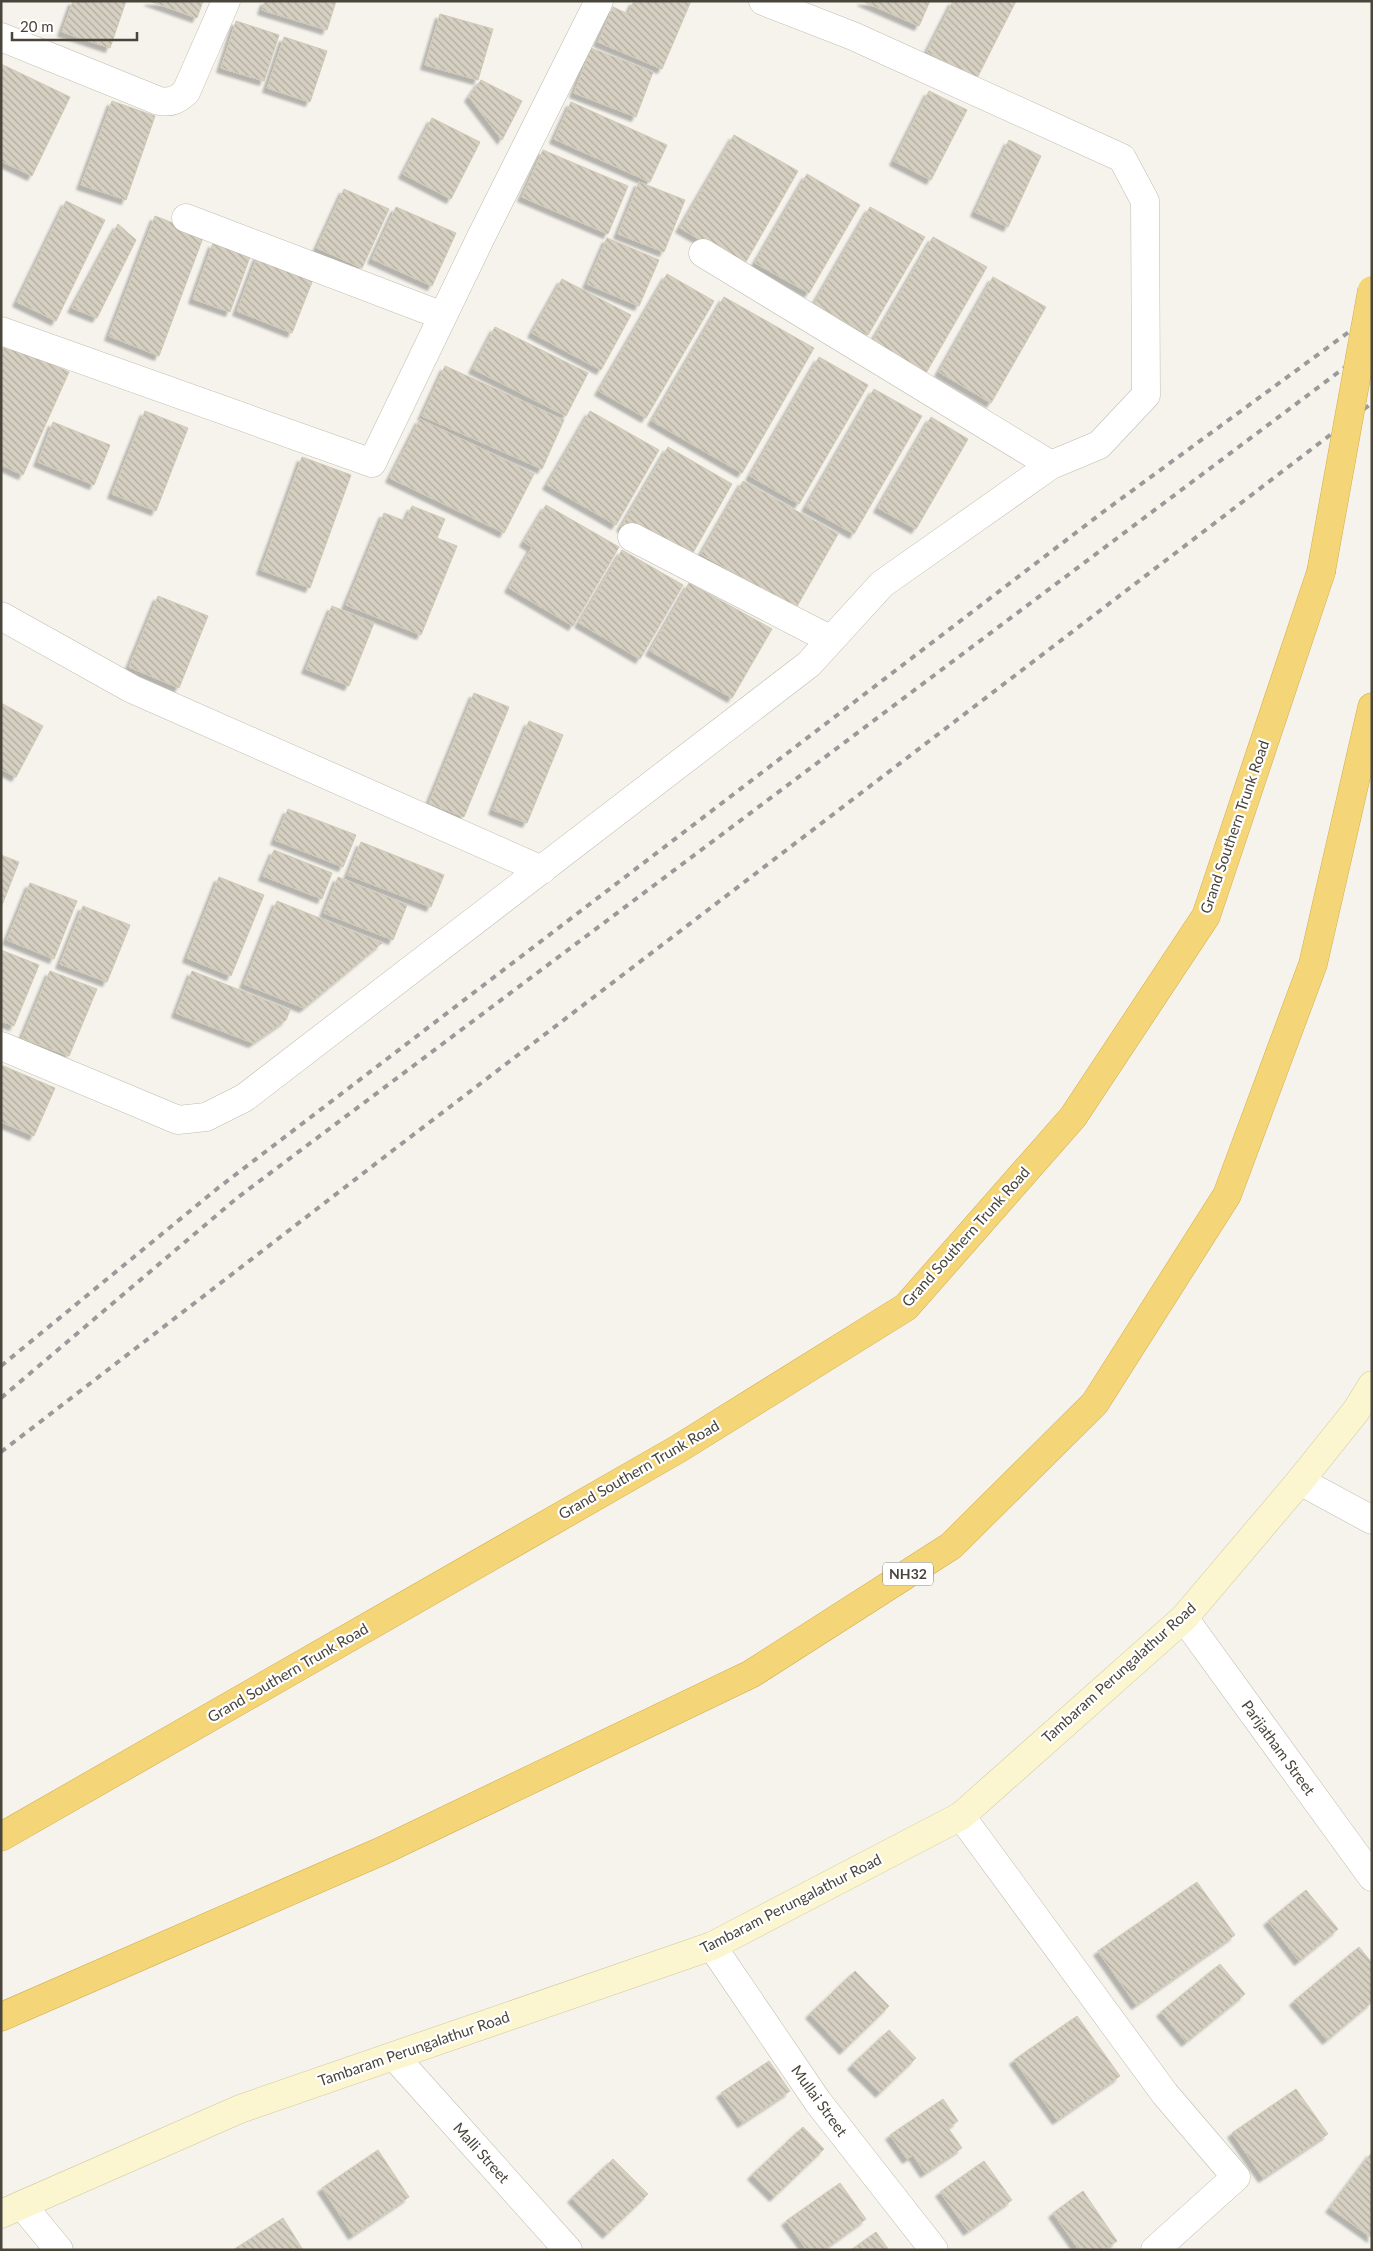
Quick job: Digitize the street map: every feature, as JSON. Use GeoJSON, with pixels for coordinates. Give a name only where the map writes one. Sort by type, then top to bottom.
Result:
{"type":"FeatureCollection","features":[{"type":"Feature","properties":{"kind":"highway","name":"Grand Southern Trunk Road"},"geometry":{"type":"LineString","coordinates":[[1,1837],[678,1449],[906,1307],[1073,1117],[1206,916],[1321,572],[1372,290]]}},
{"type":"Feature","properties":{"kind":"highway","name":"NH32"},"geometry":{"type":"LineString","coordinates":[[1,2017],[384,1850],[751,1674],[951,1546],[1095,1403],[1227,1195],[1313,964],[1372,707]]}},
{"type":"Feature","properties":{"kind":"street"},"geometry":{"type":"LineString","coordinates":[[1,37],[159,101],[169,103],[178,100],[186,92],[226,1]]}},
{"type":"Feature","properties":{"kind":"street"},"geometry":{"type":"LineString","coordinates":[[1,331],[372,463],[599,1]]}},
{"type":"Feature","properties":{"kind":"street"},"geometry":{"type":"LineString","coordinates":[[1,1046],[178,1120],[206,1116],[244,1098],[809,664],[882,584],[1051,465],[1099,445],[1146,395],[1146,201],[1122,158],[853,36],[763,1]]}},
{"type":"Feature","properties":{"kind":"street"},"geometry":{"type":"LineString","coordinates":[[186,218],[443,316]]}},
{"type":"Feature","properties":{"kind":"street"},"geometry":{"type":"LineString","coordinates":[[703,253],[1051,465]]}},
{"type":"Feature","properties":{"kind":"street"},"geometry":{"type":"LineString","coordinates":[[632,537],[831,640]]}},
{"type":"Feature","properties":{"kind":"street"},"geometry":{"type":"LineString","coordinates":[[1,616],[132,689],[542,870]]}},
{"type":"Feature","properties":{"kind":"street","name":"Tambaram Perungalathur Road"},"geometry":{"type":"LineString","coordinates":[[12,2209],[240,2109],[712,1946],[961,1816],[1184,1618],[1300,1482],[1356,1411],[1372,1385]]}},
{"type":"Feature","properties":{"kind":"street"},"geometry":{"type":"LineString","coordinates":[[1300,1482],[1372,1520]]}},
{"type":"Feature","properties":{"kind":"street","name":"Parijatham Street"},"geometry":{"type":"LineString","coordinates":[[1184,1618],[1372,1877]]}},
{"type":"Feature","properties":{"kind":"street"},"geometry":{"type":"LineString","coordinates":[[961,1816],[1165,2094],[1236,2177],[1155,2250]]}},
{"type":"Feature","properties":{"kind":"street","name":"Mullai Street"},"geometry":{"type":"LineString","coordinates":[[712,1946],[818,2102],[934,2250]]}},
{"type":"Feature","properties":{"kind":"street","name":"Malli Street"},"geometry":{"type":"LineString","coordinates":[[394,2056],[568,2250]]}},
{"type":"Feature","properties":{"kind":"street"},"geometry":{"type":"LineString","coordinates":[[12,2209],[58,2250]]}},
{"type":"Feature","properties":{"kind":"building"},"geometry":{"type":"Polygon","coordinates":[[[73,1],[126,1],[110,48],[62,32],[73,1]]]}},
{"type":"Feature","properties":{"kind":"building"},"geometry":{"type":"Polygon","coordinates":[[[149,1],[203,1],[197,18],[149,1]]]}},
{"type":"Feature","properties":{"kind":"building"},"geometry":{"type":"Polygon","coordinates":[[[265,1],[336,1],[327,30],[262,10],[265,1]]]}},
{"type":"Feature","properties":{"kind":"building"},"geometry":{"type":"Polygon","coordinates":[[[634,1],[691,1],[662,69],[598,42],[613,7],[628,14],[634,1]]]}},
{"type":"Feature","properties":{"kind":"building"},"geometry":{"type":"Polygon","coordinates":[[[862,1],[930,1],[919,26],[862,1]]]}},
{"type":"Feature","properties":{"kind":"building"},"geometry":{"type":"Polygon","coordinates":[[[953,1],[1016,1],[977,78],[927,52],[953,1]]]}},
{"type":"Feature","properties":{"kind":"building"},"geometry":{"type":"Polygon","coordinates":[[[440,14],[493,29],[478,80],[425,65],[440,14]]]}},
{"type":"Feature","properties":{"kind":"building"},"geometry":{"type":"Polygon","coordinates":[[[236,21],[279,35],[264,81],[221,68],[236,21]]]}},
{"type":"Feature","properties":{"kind":"building"},"geometry":{"type":"Polygon","coordinates":[[[284,37],[327,51],[310,102],[267,88],[284,37]]]}},
{"type":"Feature","properties":{"kind":"building"},"geometry":{"type":"Polygon","coordinates":[[[591,48],[653,72],[636,117],[574,93],[591,48]]]}},
{"type":"Feature","properties":{"kind":"building"},"geometry":{"type":"Polygon","coordinates":[[[1,64],[70,97],[32,176],[1,161],[1,64]]]}},
{"type":"Feature","properties":{"kind":"building"},"geometry":{"type":"Polygon","coordinates":[[[481,80],[522,101],[502,140],[469,97],[481,80]]]}},
{"type":"Feature","properties":{"kind":"building"},"geometry":{"type":"Polygon","coordinates":[[[929,91],[967,110],[931,180],[894,161],[929,91]]]}},
{"type":"Feature","properties":{"kind":"building"},"geometry":{"type":"Polygon","coordinates":[[[112,101],[155,116],[126,200],[81,185],[112,101]]]}},
{"type":"Feature","properties":{"kind":"building"},"geometry":{"type":"Polygon","coordinates":[[[571,102],[667,145],[650,182],[554,139],[571,102]]]}},
{"type":"Feature","properties":{"kind":"building"},"geometry":{"type":"Polygon","coordinates":[[[432,118],[480,142],[451,199],[403,174],[432,118]]]}},
{"type":"Feature","properties":{"kind":"building"},"geometry":{"type":"Polygon","coordinates":[[[734,135],[798,171],[744,265],[680,228],[734,135]]]}},
{"type":"Feature","properties":{"kind":"building"},"geometry":{"type":"Polygon","coordinates":[[[1009,140],[1041,156],[1008,227],[975,212],[1009,140]]]}},
{"type":"Feature","properties":{"kind":"building"},"geometry":{"type":"Polygon","coordinates":[[[543,150],[628,186],[608,234],[522,197],[543,150]]]}},
{"type":"Feature","properties":{"kind":"building"},"geometry":{"type":"Polygon","coordinates":[[[807,174],[860,205],[809,293],[755,263],[807,174]]]}},
{"type":"Feature","properties":{"kind":"building"},"geometry":{"type":"Polygon","coordinates":[[[639,182],[685,200],[664,252],[618,234],[639,182]]]}},
{"type":"Feature","properties":{"kind":"building"},"geometry":{"type":"Polygon","coordinates":[[[344,189],[389,209],[362,268],[317,248],[344,189]]]}},
{"type":"Feature","properties":{"kind":"building"},"geometry":{"type":"Polygon","coordinates":[[[66,201],[105,220],[56,321],[17,302],[66,201]]]}},
{"type":"Feature","properties":{"kind":"building"},"geometry":{"type":"Polygon","coordinates":[[[396,207],[456,233],[432,286],[372,259],[396,207]]]}},
{"type":"Feature","properties":{"kind":"building"},"geometry":{"type":"Polygon","coordinates":[[[870,207],[925,237],[868,335],[814,304],[870,207]]]}},
{"type":"Feature","properties":{"kind":"building"},"geometry":{"type":"Polygon","coordinates":[[[155,216],[204,235],[159,356],[109,336],[155,216]]]}},
{"type":"Feature","properties":{"kind":"building"},"geometry":{"type":"Polygon","coordinates":[[[118,224],[136,240],[97,318],[72,308],[118,224]]]}},
{"type":"Feature","properties":{"kind":"building"},"geometry":{"type":"Polygon","coordinates":[[[933,237],[987,267],[926,373],[872,342],[933,237]]]}},
{"type":"Feature","properties":{"kind":"building"},"geometry":{"type":"Polygon","coordinates":[[[607,238],[659,260],[639,306],[587,284],[607,238]]]}},
{"type":"Feature","properties":{"kind":"building"},"geometry":{"type":"Polygon","coordinates":[[[213,243],[250,257],[230,312],[193,299],[213,243]]]}},
{"type":"Feature","properties":{"kind":"building"},"geometry":{"type":"Polygon","coordinates":[[[258,255],[314,277],[292,333],[237,311],[258,255]]]}},
{"type":"Feature","properties":{"kind":"building"},"geometry":{"type":"Polygon","coordinates":[[[667,274],[714,301],[646,418],[599,391],[667,274]]]}},
{"type":"Feature","properties":{"kind":"building"},"geometry":{"type":"Polygon","coordinates":[[[993,277],[1046,307],[991,403],[939,372],[993,277]]]}},
{"type":"Feature","properties":{"kind":"building"},"geometry":{"type":"Polygon","coordinates":[[[562,279],[631,315],[601,370],[532,333],[562,279]]]}},
{"type":"Feature","properties":{"kind":"building"},"geometry":{"type":"Polygon","coordinates":[[[724,297],[814,348],[742,473],[652,421],[724,297]]]}},
{"type":"Feature","properties":{"kind":"building"},"geometry":{"type":"Polygon","coordinates":[[[495,327],[588,373],[566,416],[473,369],[495,327]]]}},
{"type":"Feature","properties":{"kind":"building"},"geometry":{"type":"Polygon","coordinates":[[[6,344],[69,372],[23,475],[1,465],[1,353],[6,344]]]}},
{"type":"Feature","properties":{"kind":"building"},"geometry":{"type":"Polygon","coordinates":[[[819,357],[868,385],[799,504],[750,476],[819,357]]]}},
{"type":"Feature","properties":{"kind":"building"},"geometry":{"type":"Polygon","coordinates":[[[445,366],[564,420],[542,469],[422,416],[445,366]]]}},
{"type":"Feature","properties":{"kind":"building"},"geometry":{"type":"Polygon","coordinates":[[[874,389],[922,416],[854,534],[806,507],[874,389]]]}},
{"type":"Feature","properties":{"kind":"building"},"geometry":{"type":"Polygon","coordinates":[[[145,411],[188,428],[156,511],[112,494],[145,411]]]}},
{"type":"Feature","properties":{"kind":"building"},"geometry":{"type":"Polygon","coordinates":[[[590,411],[659,450],[616,525],[547,485],[590,411]]]}},
{"type":"Feature","properties":{"kind":"building"},"geometry":{"type":"Polygon","coordinates":[[[931,417],[968,439],[916,529],[878,508],[931,417]]]}},
{"type":"Feature","properties":{"kind":"building"},"geometry":{"type":"Polygon","coordinates":[[[420,419],[534,474],[504,533],[390,478],[420,419]]]}},
{"type":"Feature","properties":{"kind":"building"},"geometry":{"type":"Polygon","coordinates":[[[53,422],[110,445],[94,485],[38,462],[53,422]]]}},
{"type":"Feature","properties":{"kind":"building"},"geometry":{"type":"Polygon","coordinates":[[[668,447],[732,484],[686,565],[621,527],[668,447]]]}},
{"type":"Feature","properties":{"kind":"building"},"geometry":{"type":"Polygon","coordinates":[[[302,457],[351,475],[310,588],[261,570],[302,457]]]}},
{"type":"Feature","properties":{"kind":"building"},"geometry":{"type":"Polygon","coordinates":[[[743,481],[838,534],[796,608],[701,554],[743,481]]]}},
{"type":"Feature","properties":{"kind":"building"},"geometry":{"type":"Polygon","coordinates":[[[546,505],[619,547],[573,626],[509,588],[532,547],[524,542],[546,505]]]}},
{"type":"Feature","properties":{"kind":"building"},"geometry":{"type":"Polygon","coordinates":[[[412,506],[445,519],[437,538],[457,546],[421,635],[346,605],[384,513],[405,521],[412,506]]]}},
{"type":"Feature","properties":{"kind":"building"},"geometry":{"type":"Polygon","coordinates":[[[622,550],[683,585],[640,659],[579,623],[622,550]]]}},
{"type":"Feature","properties":{"kind":"building"},"geometry":{"type":"Polygon","coordinates":[[[689,583],[772,629],[732,698],[650,651],[689,583]]]}},
{"type":"Feature","properties":{"kind":"building"},"geometry":{"type":"Polygon","coordinates":[[[158,596],[208,616],[179,688],[129,667],[158,596]]]}},
{"type":"Feature","properties":{"kind":"building"},"geometry":{"type":"Polygon","coordinates":[[[332,606],[374,623],[349,686],[306,669],[332,606]]]}},
{"type":"Feature","properties":{"kind":"building"},"geometry":{"type":"Polygon","coordinates":[[[474,693],[509,707],[464,817],[429,803],[474,693]]]}},
{"type":"Feature","properties":{"kind":"building"},"geometry":{"type":"Polygon","coordinates":[[[1,703],[43,726],[16,777],[1,769],[1,703]]]}},
{"type":"Feature","properties":{"kind":"building"},"geometry":{"type":"Polygon","coordinates":[[[529,721],[563,735],[527,823],[493,810],[529,721]]]}},
{"type":"Feature","properties":{"kind":"building"},"geometry":{"type":"Polygon","coordinates":[[[288,809],[356,835],[343,867],[275,840],[288,809]]]}},
{"type":"Feature","properties":{"kind":"building"},"geometry":{"type":"Polygon","coordinates":[[[361,842],[444,875],[431,907],[348,875],[361,842]]]}},
{"type":"Feature","properties":{"kind":"building"},"geometry":{"type":"Polygon","coordinates":[[[274,850],[332,873],[322,899],[263,876],[274,850]]]}},
{"type":"Feature","properties":{"kind":"building"},"geometry":{"type":"Polygon","coordinates":[[[1,855],[19,862],[2,905],[1,905],[1,855]]]}},
{"type":"Feature","properties":{"kind":"building"},"geometry":{"type":"Polygon","coordinates":[[[219,877],[264,895],[231,976],[187,958],[219,877]]]}},
{"type":"Feature","properties":{"kind":"building"},"geometry":{"type":"Polygon","coordinates":[[[338,877],[407,905],[393,940],[324,913],[338,877]]]}},
{"type":"Feature","properties":{"kind":"building"},"geometry":{"type":"Polygon","coordinates":[[[30,883],[77,901],[54,959],[7,940],[30,883]]]}},
{"type":"Feature","properties":{"kind":"building"},"geometry":{"type":"Polygon","coordinates":[[[277,901],[382,943],[304,1008],[244,984],[277,901]]]}},
{"type":"Feature","properties":{"kind":"building"},"geometry":{"type":"Polygon","coordinates":[[[83,906],[130,925],[107,982],[60,964],[83,906]]]}},
{"type":"Feature","properties":{"kind":"building"},"geometry":{"type":"Polygon","coordinates":[[[1,950],[39,965],[14,1026],[1,1021],[1,950]]]}},
{"type":"Feature","properties":{"kind":"building"},"geometry":{"type":"Polygon","coordinates":[[[50,971],[97,989],[69,1056],[22,1038],[50,971]]]}},
{"type":"Feature","properties":{"kind":"building"},"geometry":{"type":"Polygon","coordinates":[[[192,971],[290,1010],[286,1020],[253,1043],[176,1013],[192,971]]]}},
{"type":"Feature","properties":{"kind":"building"},"geometry":{"type":"Polygon","coordinates":[[[1,1065],[55,1088],[34,1136],[1,1122],[1,1065]]]}},
{"type":"Feature","properties":{"kind":"building"},"geometry":{"type":"Polygon","coordinates":[[[1197,1882],[1235,1935],[1136,2005],[1098,1951],[1197,1882]]]}},
{"type":"Feature","properties":{"kind":"building"},"geometry":{"type":"Polygon","coordinates":[[[1306,1890],[1338,1929],[1299,1961],[1268,1921],[1306,1890]]]}},
{"type":"Feature","properties":{"kind":"building"},"geometry":{"type":"Polygon","coordinates":[[[1359,1947],[1372,1963],[1372,2002],[1327,2040],[1294,2001],[1359,1947]]]}},
{"type":"Feature","properties":{"kind":"building"},"geometry":{"type":"Polygon","coordinates":[[[1220,1964],[1245,1994],[1186,2042],[1161,2012],[1220,1964]]]}},
{"type":"Feature","properties":{"kind":"building"},"geometry":{"type":"Polygon","coordinates":[[[855,1971],[889,2006],[844,2050],[810,2014],[855,1971]]]}},
{"type":"Feature","properties":{"kind":"building"},"geometry":{"type":"Polygon","coordinates":[[[1077,2016],[1120,2076],[1057,2120],[1014,2060],[1077,2016]]]}},
{"type":"Feature","properties":{"kind":"building"},"geometry":{"type":"Polygon","coordinates":[[[889,2030],[916,2058],[880,2093],[852,2065],[889,2030]]]}},
{"type":"Feature","properties":{"kind":"building"},"geometry":{"type":"Polygon","coordinates":[[[769,2061],[790,2091],[742,2123],[721,2093],[769,2061]]]}},
{"type":"Feature","properties":{"kind":"building"},"geometry":{"type":"Polygon","coordinates":[[[1296,2089],[1328,2134],[1263,2178],[1232,2133],[1296,2089]]]}},
{"type":"Feature","properties":{"kind":"building"},"geometry":{"type":"Polygon","coordinates":[[[943,2099],[958,2121],[948,2128],[962,2148],[925,2173],[913,2155],[907,2159],[890,2135],[943,2099]]]}},
{"type":"Feature","properties":{"kind":"building"},"geometry":{"type":"Polygon","coordinates":[[[803,2127],[824,2149],[774,2197],[752,2175],[803,2127]]]}},
{"type":"Feature","properties":{"kind":"building"},"geometry":{"type":"Polygon","coordinates":[[[378,2150],[409,2197],[353,2235],[322,2188],[378,2150]]]}},
{"type":"Feature","properties":{"kind":"building"},"geometry":{"type":"Polygon","coordinates":[[[1372,2152],[1372,2238],[1330,2208],[1372,2152]]]}},
{"type":"Feature","properties":{"kind":"building"},"geometry":{"type":"Polygon","coordinates":[[[613,2159],[648,2194],[607,2234],[572,2198],[613,2159]]]}},
{"type":"Feature","properties":{"kind":"building"},"geometry":{"type":"Polygon","coordinates":[[[984,2161],[1012,2200],[968,2231],[940,2192],[984,2161]]]}},
{"type":"Feature","properties":{"kind":"building"},"geometry":{"type":"Polygon","coordinates":[[[840,2183],[866,2219],[823,2250],[807,2250],[786,2221],[840,2183]]]}},
{"type":"Feature","properties":{"kind":"building"},"geometry":{"type":"Polygon","coordinates":[[[1083,2191],[1117,2241],[1104,2250],[1079,2250],[1053,2213],[1083,2191]]]}},
{"type":"Feature","properties":{"kind":"building"},"geometry":{"type":"Polygon","coordinates":[[[283,2218],[303,2250],[233,2250],[283,2218]]]}},
{"type":"Feature","properties":{"kind":"building"},"geometry":{"type":"Polygon","coordinates":[[[876,2232],[889,2250],[851,2250],[876,2232]]]}},
{"type":"Feature","properties":{"kind":"railway"},"geometry":{"type":"LineString","coordinates":[[1,1366],[218,1188],[1103,512],[1372,315]]}},
{"type":"Feature","properties":{"kind":"railway"},"geometry":{"type":"LineString","coordinates":[[1,1398],[237,1198],[1372,347]]}},
{"type":"Feature","properties":{"kind":"railway"},"geometry":{"type":"LineString","coordinates":[[1,1452],[1372,403]]}}]}
